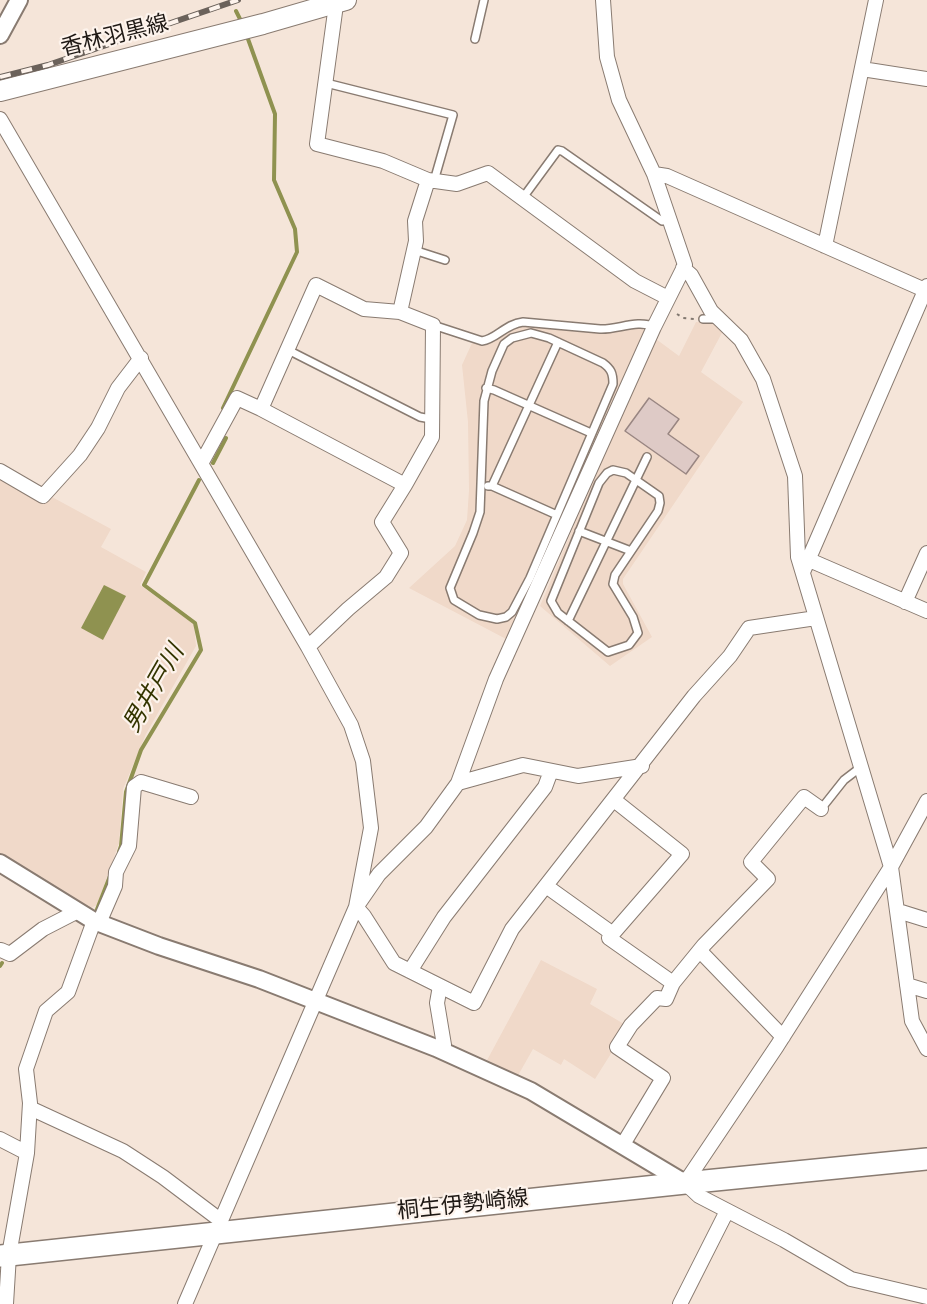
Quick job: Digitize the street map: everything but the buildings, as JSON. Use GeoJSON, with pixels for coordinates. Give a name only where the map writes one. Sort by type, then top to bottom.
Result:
{"type":"FeatureCollection","features":[{"type":"Feature","properties":{"kind":"main road","name":"香林羽黒線"},"geometry":{"type":"LineString","coordinates":[[0,91],[231,33],[340,2]]}},
{"type":"Feature","properties":{"kind":"main road","name":"桐生伊勢崎線"},"geometry":{"type":"LineString","coordinates":[[5,1255],[217,1226],[927,1159]]}},
{"type":"Feature","properties":{"kind":"street"},"geometry":{"type":"LineString","coordinates":[[0,35],[19,0]]}},
{"type":"Feature","properties":{"kind":"street"},"geometry":{"type":"LineString","coordinates":[[356,907],[379,874],[426,828],[458,783],[496,679],[654,327],[683,268],[683,259],[654,174],[619,100],[607,57],[603,0]]}},
{"type":"Feature","properties":{"kind":"street"},"geometry":{"type":"LineString","coordinates":[[825,246],[876,0]]}},
{"type":"Feature","properties":{"kind":"street"},"geometry":{"type":"LineString","coordinates":[[340,2],[335,12],[317,144],[383,161],[431,181],[457,184],[488,173],[635,281],[668,298]]}},
{"type":"Feature","properties":{"kind":"street"},"geometry":{"type":"LineString","coordinates":[[862,69],[927,79]]}},
{"type":"Feature","properties":{"kind":"street"},"geometry":{"type":"LineString","coordinates":[[0,119],[308,647],[351,725],[363,761],[372,828],[356,907],[185,1304]]}},
{"type":"Feature","properties":{"kind":"street"},"geometry":{"type":"LineString","coordinates":[[654,174],[667,176],[926,289],[805,566]]}},
{"type":"Feature","properties":{"kind":"street"},"geometry":{"type":"LineString","coordinates":[[400,312],[416,241],[415,221],[431,181]]}},
{"type":"Feature","properties":{"kind":"street"},"geometry":{"type":"LineString","coordinates":[[683,268],[691,275],[711,311],[741,340],[763,379],[795,476],[798,557],[805,566],[816,618],[891,867],[912,1021],[927,1049]]}},
{"type":"Feature","properties":{"kind":"street"},"geometry":{"type":"LineString","coordinates":[[261,409],[316,285],[364,309],[400,312],[433,325],[432,436],[382,522],[401,553],[386,577],[308,647]]}},
{"type":"Feature","properties":{"kind":"street"},"geometry":{"type":"LineString","coordinates":[[0,471],[43,496],[80,455],[98,428],[118,387],[141,358]]}},
{"type":"Feature","properties":{"kind":"street"},"geometry":{"type":"LineString","coordinates":[[202,462],[237,398],[405,485]]}},
{"type":"Feature","properties":{"kind":"street"},"geometry":{"type":"LineString","coordinates":[[905,602],[927,554]]}},
{"type":"Feature","properties":{"kind":"street"},"geometry":{"type":"LineString","coordinates":[[805,566],[927,611]]}},
{"type":"Feature","properties":{"kind":"street"},"geometry":{"type":"LineString","coordinates":[[356,907],[394,963],[474,1003],[512,929],[642,766],[694,696],[730,656],[749,628],[816,618]]}},
{"type":"Feature","properties":{"kind":"street"},"geometry":{"type":"LineString","coordinates":[[458,783],[523,765],[578,776],[642,766]]}},
{"type":"Feature","properties":{"kind":"street"},"geometry":{"type":"LineString","coordinates":[[410,971],[444,917],[545,786],[551,771]]}},
{"type":"Feature","properties":{"kind":"street"},"geometry":{"type":"LineString","coordinates":[[6,1304],[5,1255],[27,1153],[30,1108],[26,1069],[46,1011],[68,992],[97,922],[116,886],[116,872],[129,846],[134,787],[141,783],[191,797]]}},
{"type":"Feature","properties":{"kind":"street"},"geometry":{"type":"LineString","coordinates":[[622,1146],[663,1078],[617,1047],[631,1025],[657,998],[666,999],[673,983],[700,951],[768,879],[751,862],[804,797],[822,808]]}},
{"type":"Feature","properties":{"kind":"street"},"geometry":{"type":"LineString","coordinates":[[614,800],[682,854],[609,938],[673,983]]}},
{"type":"Feature","properties":{"kind":"street"},"geometry":{"type":"LineString","coordinates":[[685,1183],[783,1037],[891,867],[927,801]]}},
{"type":"Feature","properties":{"kind":"street"},"geometry":{"type":"LineString","coordinates":[[0,863],[97,922],[159,946],[259,979],[442,1050],[531,1091],[685,1183],[699,1196],[784,1240],[851,1279],[927,1301]]}},
{"type":"Feature","properties":{"kind":"street"},"geometry":{"type":"LineString","coordinates":[[546,886],[613,934]]}},
{"type":"Feature","properties":{"kind":"street"},"geometry":{"type":"LineString","coordinates":[[0,951],[10,954],[43,929],[78,911]]}},
{"type":"Feature","properties":{"kind":"street"},"geometry":{"type":"LineString","coordinates":[[898,911],[927,920]]}},
{"type":"Feature","properties":{"kind":"street"},"geometry":{"type":"LineString","coordinates":[[700,951],[783,1037]]}},
{"type":"Feature","properties":{"kind":"street"},"geometry":{"type":"LineString","coordinates":[[907,985],[926,988]]}},
{"type":"Feature","properties":{"kind":"street"},"geometry":{"type":"LineString","coordinates":[[440,986],[437,1003],[444,1045],[442,1050]]}},
{"type":"Feature","properties":{"kind":"street"},"geometry":{"type":"LineString","coordinates":[[30,1108],[123,1151],[163,1177],[217,1226]]}},
{"type":"Feature","properties":{"kind":"street"},"geometry":{"type":"LineString","coordinates":[[0,1139],[27,1153]]}},
{"type":"Feature","properties":{"kind":"street"},"geometry":{"type":"LineString","coordinates":[[680,1304],[727,1211]]}},
{"type":"Feature","properties":{"kind":"lane"},"geometry":{"type":"LineString","coordinates":[[475,39],[484,0]]}},
{"type":"Feature","properties":{"kind":"lane"},"geometry":{"type":"LineString","coordinates":[[326,83],[453,115],[431,181]]}},
{"type":"Feature","properties":{"kind":"lane"},"geometry":{"type":"LineString","coordinates":[[522,199],[558,150],[662,221],[670,220]]}},
{"type":"Feature","properties":{"kind":"lane"},"geometry":{"type":"LineString","coordinates":[[414,250],[445,260]]}},
{"type":"Feature","properties":{"kind":"lane"},"geometry":{"type":"LineString","coordinates":[[703,319],[718,319]]}},
{"type":"Feature","properties":{"kind":"lane"},"geometry":{"type":"LineString","coordinates":[[433,325],[472,339],[482,340],[489,340],[515,323],[523,322],[612,330],[646,323],[654,327]]}},
{"type":"Feature","properties":{"kind":"lane"},"geometry":{"type":"LineString","coordinates":[[531,333],[558,342],[603,363],[613,375],[612,384],[530,578],[512,612],[506,617],[497,619],[479,615],[454,600],[450,588],[478,520],[482,486],[483,401],[486,388],[504,344],[512,338],[531,333]]}},
{"type":"Feature","properties":{"kind":"lane"},"geometry":{"type":"LineString","coordinates":[[492,486],[558,342]]}},
{"type":"Feature","properties":{"kind":"lane"},"geometry":{"type":"LineString","coordinates":[[288,350],[420,417],[431,419]]}},
{"type":"Feature","properties":{"kind":"lane"},"geometry":{"type":"LineString","coordinates":[[486,388],[591,433]]}},
{"type":"Feature","properties":{"kind":"lane"},"geometry":{"type":"LineString","coordinates":[[568,621],[647,457]]}},
{"type":"Feature","properties":{"kind":"lane"},"geometry":{"type":"LineString","coordinates":[[613,470],[620,470],[659,496],[658,511],[615,575],[613,584],[637,626],[636,638],[629,645],[608,652],[558,613],[551,601],[579,531],[599,483],[607,473],[613,470]]}},
{"type":"Feature","properties":{"kind":"lane"},"geometry":{"type":"LineString","coordinates":[[482,486],[492,486],[557,515]]}},
{"type":"Feature","properties":{"kind":"lane"},"geometry":{"type":"LineString","coordinates":[[579,531],[631,551]]}},
{"type":"Feature","properties":{"kind":"lane"},"geometry":{"type":"LineString","coordinates":[[822,808],[844,780],[861,767]]}},
{"type":"Feature","properties":{"kind":"path"},"geometry":{"type":"LineString","coordinates":[[677,315],[683,318],[703,319]]}},
{"type":"Feature","properties":{"kind":"shaded area"},"geometry":{"type":"Polygon","coordinates":[[[696,322],[716,323],[724,329],[701,372],[743,402],[623,579],[623,584],[652,637],[610,666],[540,606],[610,440],[508,640],[409,588],[455,546],[467,520],[468,422],[462,365],[472,343],[490,343],[504,331],[516,326],[606,333],[641,328],[679,356],[696,322]]]}},
{"type":"Feature","properties":{"kind":"shaded area"},"geometry":{"type":"Polygon","coordinates":[[[0,478],[46,503],[52,497],[111,529],[101,547],[146,572],[140,585],[194,624],[196,646],[146,734],[123,789],[119,843],[97,905],[91,908],[0,854],[0,478]]]}},
{"type":"Feature","properties":{"kind":"shaded area"},"geometry":{"type":"Polygon","coordinates":[[[104,585],[126,596],[103,640],[81,628],[104,585]]]}},
{"type":"Feature","properties":{"kind":"shaded area"},"geometry":{"type":"Polygon","coordinates":[[[541,960],[597,989],[590,1004],[624,1024],[608,1049],[612,1052],[595,1079],[564,1059],[561,1065],[533,1049],[516,1079],[485,1064],[541,960]]]}},
{"type":"Feature","properties":{"kind":"waterway","name":"男井戸川"},"geometry":{"type":"LineString","coordinates":[[236,11],[241,21]]}},
{"type":"Feature","properties":{"kind":"waterway","name":"男井戸川"},"geometry":{"type":"LineString","coordinates":[[223,408],[297,252],[295,229],[274,180],[275,114],[248,39]]}},
{"type":"Feature","properties":{"kind":"waterway","name":"男井戸川"},"geometry":{"type":"LineString","coordinates":[[213,463],[226,438]]}},
{"type":"Feature","properties":{"kind":"waterway","name":"男井戸川"},"geometry":{"type":"LineString","coordinates":[[119,852],[126,792],[141,750],[201,650],[195,623],[144,585],[199,480]]}},
{"type":"Feature","properties":{"kind":"waterway","name":"男井戸川"},"geometry":{"type":"LineString","coordinates":[[96,912],[110,876]]}},
{"type":"Feature","properties":{"kind":"railway"},"geometry":{"type":"LineString","coordinates":[[0,77],[48,65],[238,0]]}}]}
